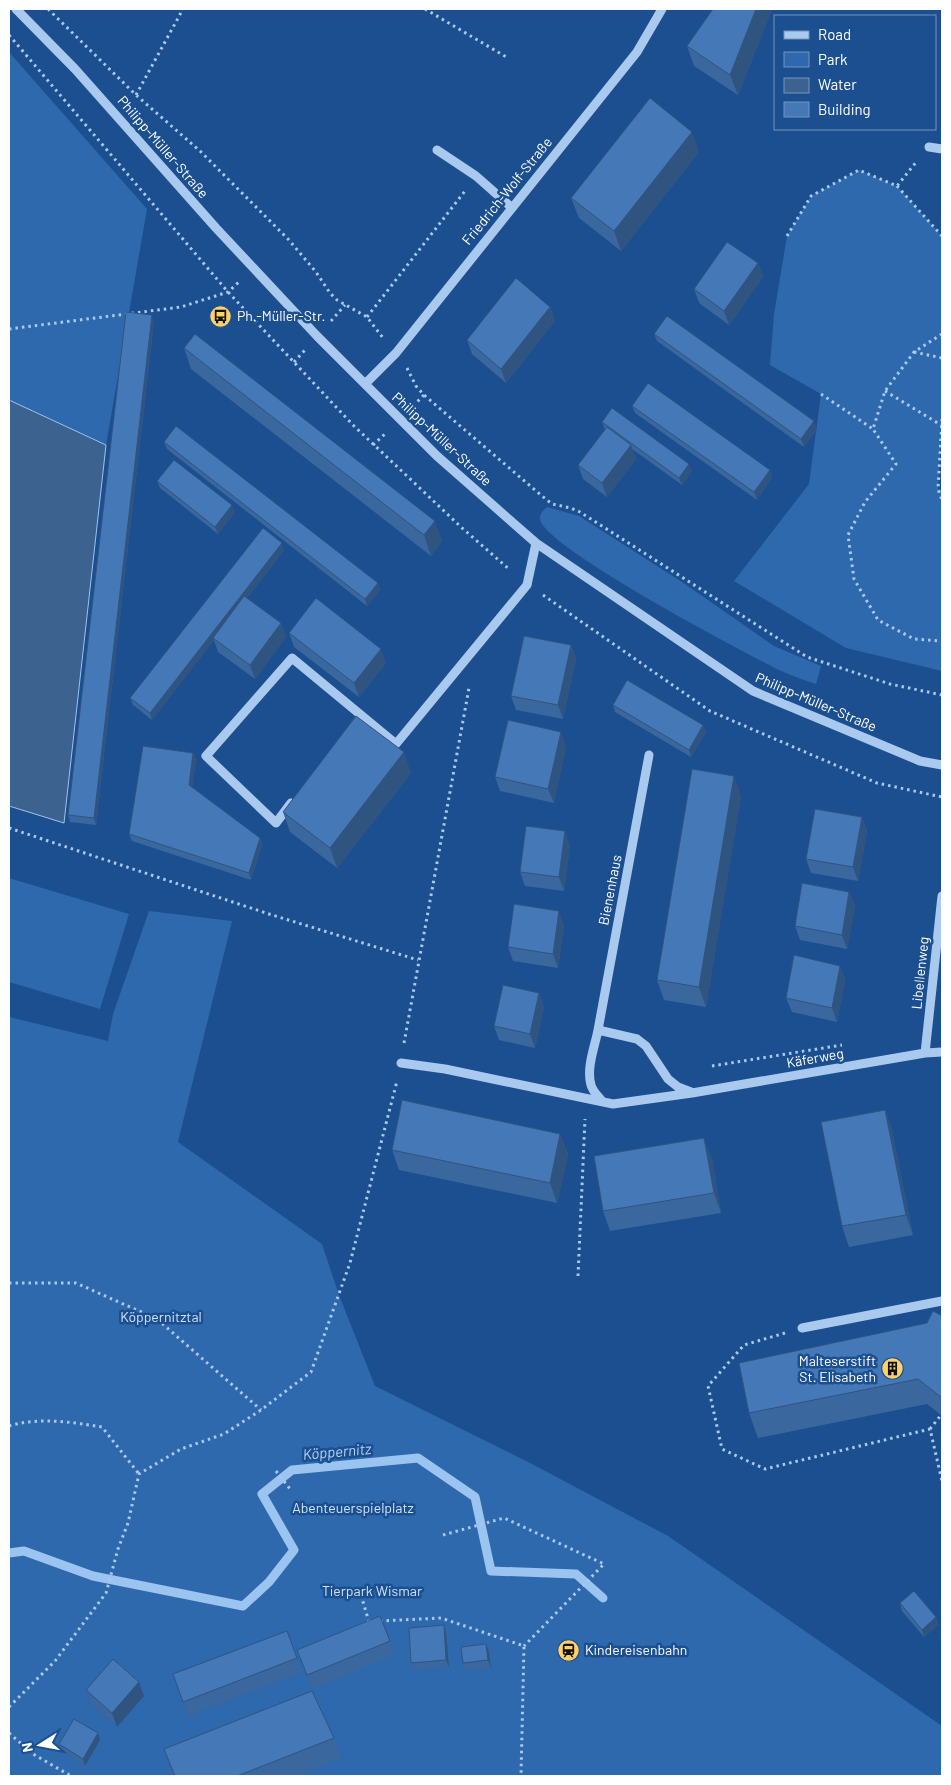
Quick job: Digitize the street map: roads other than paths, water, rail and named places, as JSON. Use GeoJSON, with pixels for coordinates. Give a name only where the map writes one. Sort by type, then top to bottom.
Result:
{"type":"FeatureCollection","features":[{"type":"Feature","properties":{"kind":"street","name":"Philipp-Müller-Straße"},"geometry":{"type":"LineString","coordinates":[[16,9],[75,69],[253,268],[365,384],[437,456],[536,543],[753,691],[920,761],[942,765]]}},
{"type":"Feature","properties":{"kind":"street","name":"Friedrich-Wolf-Straße"},"geometry":{"type":"LineString","coordinates":[[365,384],[396,353],[637,52],[662,9]]}},
{"type":"Feature","properties":{"kind":"street"},"geometry":{"type":"LineString","coordinates":[[929,147],[942,149]]}},
{"type":"Feature","properties":{"kind":"street"},"geometry":{"type":"LineString","coordinates":[[437,150],[476,176],[511,207]]}},
{"type":"Feature","properties":{"kind":"street"},"geometry":{"type":"LineString","coordinates":[[300,792],[276,823],[206,756],[292,658],[396,744],[527,585],[536,543]]}},
{"type":"Feature","properties":{"kind":"street"},"geometry":{"type":"LineString","coordinates":[[354,723],[360,715]]}},
{"type":"Feature","properties":{"kind":"street","name":"Bienenhaus"},"geometry":{"type":"LineString","coordinates":[[598,1030],[649,755]]}},
{"type":"Feature","properties":{"kind":"street","name":"Libellenweg"},"geometry":{"type":"LineString","coordinates":[[925,1053],[942,896]]}},
{"type":"Feature","properties":{"kind":"street"},"geometry":{"type":"LineString","coordinates":[[603,1101],[595,1094],[591,1085],[590,1073],[598,1030],[637,1039],[646,1046],[668,1079],[678,1087],[692,1093]]}},
{"type":"Feature","properties":{"kind":"street","name":"Käferweg"},"geometry":{"type":"LineString","coordinates":[[401,1063],[454,1071],[613,1104],[622,1104],[925,1053],[942,1052]]}},
{"type":"Feature","properties":{"kind":"street"},"geometry":{"type":"LineString","coordinates":[[802,1328],[942,1301]]}},
{"type":"Feature","properties":{"kind":"water"},"geometry":{"type":"Polygon","coordinates":[[[9,400],[106,445],[64,823],[9,806],[9,400]]]}},
{"type":"Feature","properties":{"kind":"waterway","name":"Köppernitz"},"geometry":{"type":"LineString","coordinates":[[9,1553],[24,1551],[93,1576],[243,1606],[269,1582],[294,1550],[262,1494],[292,1470],[418,1458],[475,1497],[491,1571],[576,1574],[603,1598]]}},
{"type":"Feature","properties":{"kind":"place","name":"Ph.-Müller-Str."},"geometry":{"type":"Point","coordinates":[221,316]}},
{"type":"Feature","properties":{"kind":"place","name":"Malteserstift St. Elisabeth"},"geometry":{"type":"Point","coordinates":[892,1369]}},
{"type":"Feature","properties":{"kind":"place","name":"Kindereisenbahn"},"geometry":{"type":"Point","coordinates":[569,1650]}},
{"type":"Feature","properties":{"kind":"park label","name":"Köppernitztal"},"geometry":{"type":"Point","coordinates":[161,1317]}},
{"type":"Feature","properties":{"kind":"park label","name":"Abenteuerspielplatz"},"geometry":{"type":"Point","coordinates":[353,1508]}},
{"type":"Feature","properties":{"kind":"park label","name":"Tierpark Wismar"},"geometry":{"type":"Point","coordinates":[372,1591]}}]}
